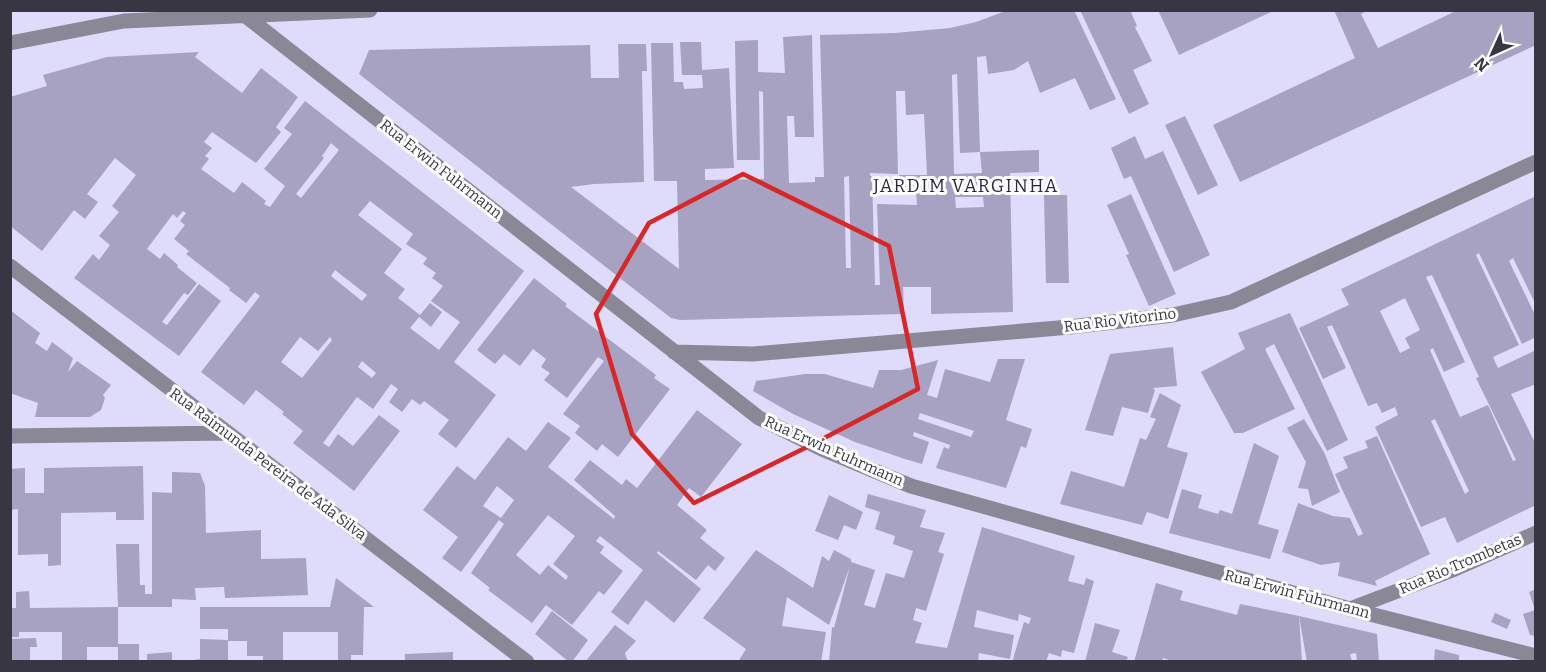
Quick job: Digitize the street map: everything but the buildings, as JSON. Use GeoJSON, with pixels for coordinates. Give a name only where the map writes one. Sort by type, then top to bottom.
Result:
{"type":"FeatureCollection","features":[{"type":"Feature","properties":{"kind":"street"},"geometry":{"type":"LineString","coordinates":[[10,43],[124,21],[370,10]]}},
{"type":"Feature","properties":{"kind":"street","name":"Rua Erwin Fuhrmann"},"geometry":{"type":"LineString","coordinates":[[247,17],[759,418],[822,449],[911,486],[1350,609],[1536,656]]}},
{"type":"Feature","properties":{"kind":"street","name":"Rua Rio Vitorino"},"geometry":{"type":"LineString","coordinates":[[674,352],[753,354],[1070,327],[1184,312],[1231,302],[1536,162]]}},
{"type":"Feature","properties":{"kind":"street","name":"Rua Raimunda Pereira de Ada Silva"},"geometry":{"type":"LineString","coordinates":[[10,266],[527,662]]}},
{"type":"Feature","properties":{"kind":"street"},"geometry":{"type":"LineString","coordinates":[[10,436],[228,433]]}},
{"type":"Feature","properties":{"kind":"street","name":"Rua Rio Trombetas"},"geometry":{"type":"LineString","coordinates":[[1350,609],[1536,533]]}},
{"type":"Feature","properties":{"kind":"highlighted area"},"geometry":{"type":"Polygon","coordinates":[[[743,174],[889,246],[918,389],[694,503],[632,434],[596,314],[649,223],[743,174]]]}},
{"type":"Feature","properties":{"kind":"district","name":"JARDIM VARGINHA"},"geometry":{"type":"Point","coordinates":[966,186]}}]}
